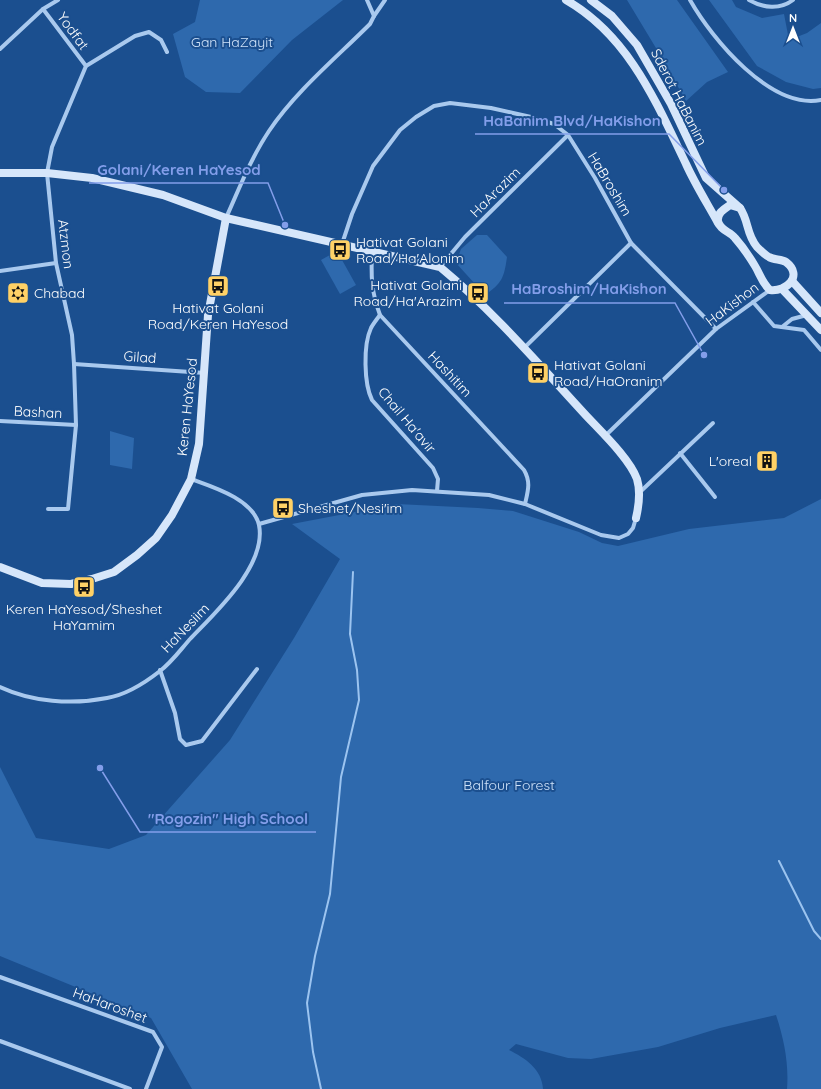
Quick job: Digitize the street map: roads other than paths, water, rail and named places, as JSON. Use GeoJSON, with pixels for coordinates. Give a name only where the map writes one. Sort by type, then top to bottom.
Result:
{"type":"FeatureCollection","features":[{"type":"Feature","properties":{"kind":"street"},"geometry":{"type":"LineString","coordinates":[[0,49],[44,9],[58,0]]}},
{"type":"Feature","properties":{"kind":"street"},"geometry":{"type":"LineString","coordinates":[[367,0],[374,16]]}},
{"type":"Feature","properties":{"kind":"street"},"geometry":{"type":"LineString","coordinates":[[226,218],[249,166],[270,130],[301,92],[370,24],[385,0]]}},
{"type":"Feature","properties":{"kind":"street","name":"Sderot HaBanim"},"geometry":{"type":"LineString","coordinates":[[566,0],[582,9],[604,28],[625,52],[651,92],[687,166],[722,229],[734,236],[748,255],[763,282],[770,290]]}},
{"type":"Feature","properties":{"kind":"street","name":"Sderot HaBanim"},"geometry":{"type":"LineString","coordinates":[[591,0],[612,16],[638,45],[671,104],[706,178],[740,208]]}},
{"type":"Feature","properties":{"kind":"street"},"geometry":{"type":"LineString","coordinates":[[690,0],[728,52],[755,79],[781,93],[802,101],[821,100]]}},
{"type":"Feature","properties":{"kind":"street"},"geometry":{"type":"LineString","coordinates":[[749,0],[758,5],[774,7],[788,4],[793,0]]}},
{"type":"Feature","properties":{"kind":"street","name":"Yodfat"},"geometry":{"type":"LineString","coordinates":[[44,9],[86,66]]}},
{"type":"Feature","properties":{"kind":"street"},"geometry":{"type":"LineString","coordinates":[[86,66],[135,36],[149,32],[161,40],[167,52]]}},
{"type":"Feature","properties":{"kind":"street","name":"Atzmon"},"geometry":{"type":"LineString","coordinates":[[48,509],[68,509],[76,425],[72,335],[56,263],[47,173],[52,147],[86,66]]}},
{"type":"Feature","properties":{"kind":"street","name":"HaBroshim"},"geometry":{"type":"LineString","coordinates":[[342,244],[352,214],[373,166],[387,145],[400,130],[416,117],[434,106],[450,103],[491,108],[554,124],[568,135],[595,178],[631,242],[716,329]]}},
{"type":"Feature","properties":{"kind":"street","name":"HaArazim"},"geometry":{"type":"LineString","coordinates":[[440,266],[465,237],[568,135]]}},
{"type":"Feature","properties":{"kind":"street"},"geometry":{"type":"LineString","coordinates":[[0,173],[47,173],[92,178],[131,186],[163,195],[226,218],[440,266],[461,284],[524,348],[605,436],[630,466],[637,479],[640,492],[633,528],[628,534],[619,538],[601,536],[525,504],[489,495],[412,490],[362,495],[259,524],[248,508],[231,494],[191,479]]}},
{"type":"Feature","properties":{"kind":"street"},"geometry":{"type":"LineString","coordinates":[[718,222],[718,216],[723,209],[730,205],[740,208],[746,217],[748,233],[757,246],[768,257],[786,262],[792,271],[792,281],[821,313]]}},
{"type":"Feature","properties":{"kind":"street","name":"Keren HaYesod"},"geometry":{"type":"LineString","coordinates":[[0,567],[42,583],[71,584],[114,572],[138,555],[156,538],[172,515],[191,479],[199,444],[208,315],[226,218]]}},
{"type":"Feature","properties":{"kind":"street"},"geometry":{"type":"LineString","coordinates":[[524,348],[631,242]]}},
{"type":"Feature","properties":{"kind":"street","name":"Hashitim"},"geometry":{"type":"LineString","coordinates":[[372,251],[370,280],[380,315],[524,470],[529,478],[529,487],[525,504]]}},
{"type":"Feature","properties":{"kind":"street"},"geometry":{"type":"LineString","coordinates":[[0,271],[56,263]]}},
{"type":"Feature","properties":{"kind":"street"},"geometry":{"type":"LineString","coordinates":[[770,290],[782,289],[792,281]]}},
{"type":"Feature","properties":{"kind":"street"},"geometry":{"type":"LineString","coordinates":[[782,289],[821,330]]}},
{"type":"Feature","properties":{"kind":"street","name":"HaKishon"},"geometry":{"type":"LineString","coordinates":[[605,436],[716,329],[770,290]]}},
{"type":"Feature","properties":{"kind":"street"},"geometry":{"type":"LineString","coordinates":[[753,302],[774,326],[804,330],[821,350]]}},
{"type":"Feature","properties":{"kind":"street","name":"Chail Ha'avir"},"geometry":{"type":"LineString","coordinates":[[380,315],[371,328],[368,338],[365,378],[368,391],[372,400],[433,468],[438,479],[437,491]]}},
{"type":"Feature","properties":{"kind":"street"},"geometry":{"type":"LineString","coordinates":[[782,327],[792,319],[807,316]]}},
{"type":"Feature","properties":{"kind":"street","name":"Gilad"},"geometry":{"type":"LineString","coordinates":[[74,364],[205,373]]}},
{"type":"Feature","properties":{"kind":"street","name":"Bashan"},"geometry":{"type":"LineString","coordinates":[[0,421],[76,425]]}},
{"type":"Feature","properties":{"kind":"street"},"geometry":{"type":"LineString","coordinates":[[640,492],[713,423]]}},
{"type":"Feature","properties":{"kind":"street"},"geometry":{"type":"LineString","coordinates":[[680,453],[715,497]]}},
{"type":"Feature","properties":{"kind":"street","name":"HaNesiim"},"geometry":{"type":"LineString","coordinates":[[0,687],[45,700],[73,701],[107,698],[131,689],[160,670],[230,598],[244,577],[254,558],[258,541],[259,524]]}},
{"type":"Feature","properties":{"kind":"street"},"geometry":{"type":"LineString","coordinates":[[160,670],[175,713],[180,739],[186,745],[202,741],[257,669]]}},
{"type":"Feature","properties":{"kind":"street","name":"HaHaroshet"},"geometry":{"type":"LineString","coordinates":[[0,977],[154,1032],[162,1047],[146,1089]]}},
{"type":"Feature","properties":{"kind":"street"},"geometry":{"type":"LineString","coordinates":[[0,1041],[130,1089]]}},
{"type":"Feature","properties":{"kind":"waterway"},"geometry":{"type":"LineString","coordinates":[[321,1089],[313,1052],[307,1003],[315,956],[330,894],[341,777],[359,700],[357,670],[350,634],[353,572]]}},
{"type":"Feature","properties":{"kind":"waterway"},"geometry":{"type":"LineString","coordinates":[[779,861],[814,931],[821,939]]}},
{"type":"Feature","properties":{"kind":"place","name":"HaBanim Blvd/HaKishon"},"geometry":{"type":"Point","coordinates":[724,190]}},
{"type":"Feature","properties":{"kind":"place","name":"Golani/Keren HaYesod"},"geometry":{"type":"Point","coordinates":[285,225]}},
{"type":"Feature","properties":{"kind":"place","name":"Hativat Golani Road/Ha'Alonim"},"geometry":{"type":"Point","coordinates":[340,250]}},
{"type":"Feature","properties":{"kind":"place","name":"Hativat Golani Road/Keren HaYesod"},"geometry":{"type":"Point","coordinates":[218,286]}},
{"type":"Feature","properties":{"kind":"place","name":"Chabad"},"geometry":{"type":"Point","coordinates":[18,293]}},
{"type":"Feature","properties":{"kind":"place","name":"Hativat Golani Road/Ha'Arazim"},"geometry":{"type":"Point","coordinates":[478,293]}},
{"type":"Feature","properties":{"kind":"place","name":"HaBroshim/HaKishon"},"geometry":{"type":"Point","coordinates":[704,355]}},
{"type":"Feature","properties":{"kind":"place","name":"Hativat Golani Road/HaOranim"},"geometry":{"type":"Point","coordinates":[538,373]}},
{"type":"Feature","properties":{"kind":"place","name":"L'oreal"},"geometry":{"type":"Point","coordinates":[767,461]}},
{"type":"Feature","properties":{"kind":"place","name":"Sheshet/Nesi'im"},"geometry":{"type":"Point","coordinates":[283,508]}},
{"type":"Feature","properties":{"kind":"place","name":"Keren HaYesod/Sheshet HaYamim"},"geometry":{"type":"Point","coordinates":[84,587]}},
{"type":"Feature","properties":{"kind":"place","name":"\"Rogozin\" High School"},"geometry":{"type":"Point","coordinates":[100,768]}},
{"type":"Feature","properties":{"kind":"park label","name":"Gan HaZayit"},"geometry":{"type":"Point","coordinates":[232,42]}},
{"type":"Feature","properties":{"kind":"park label","name":"Balfour Forest"},"geometry":{"type":"Point","coordinates":[509,785]}}]}
